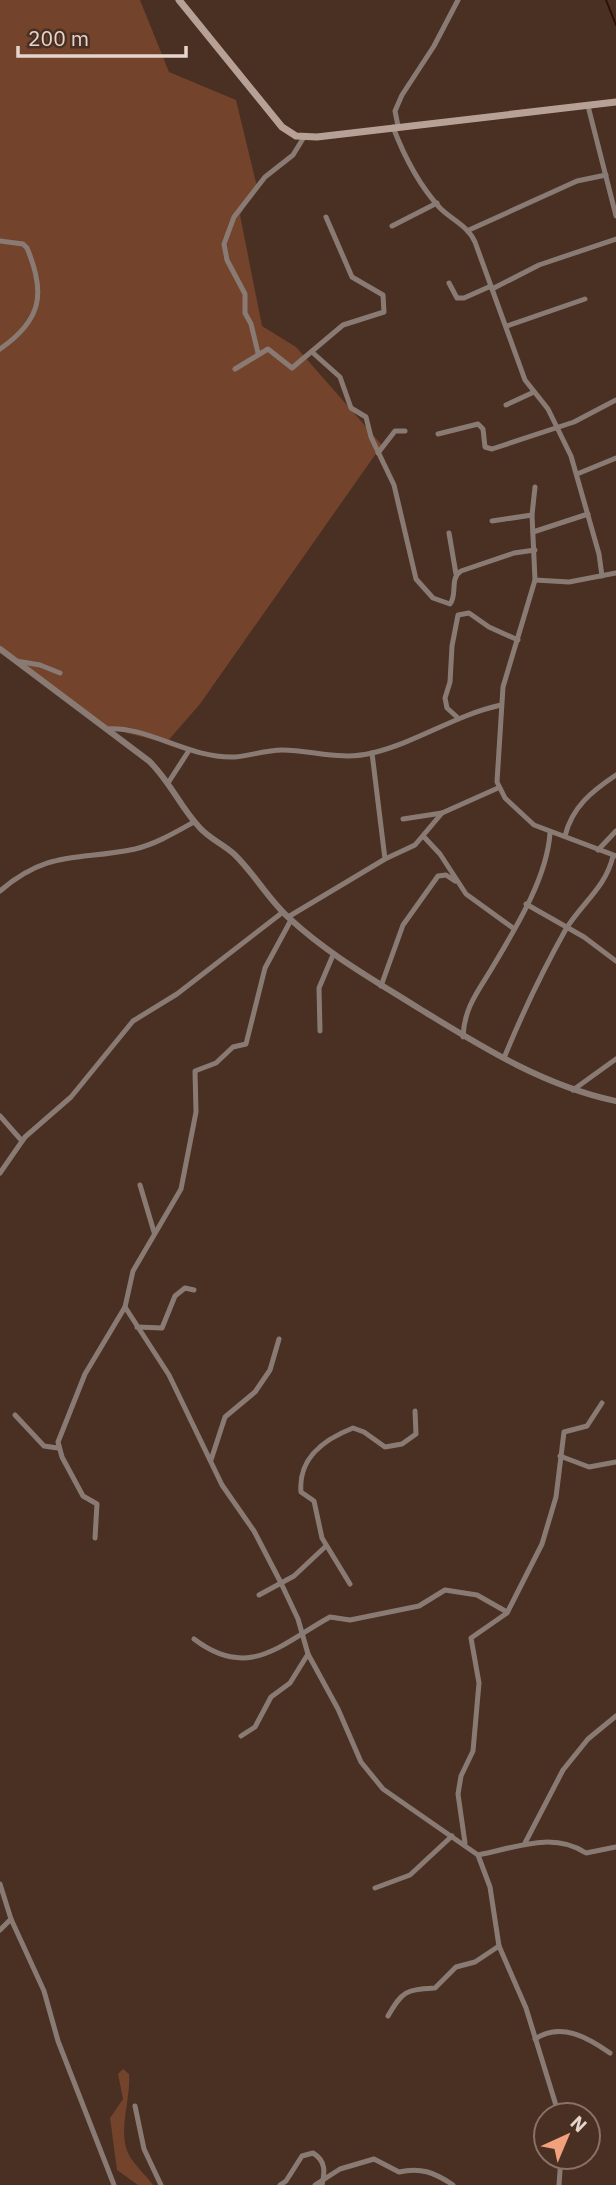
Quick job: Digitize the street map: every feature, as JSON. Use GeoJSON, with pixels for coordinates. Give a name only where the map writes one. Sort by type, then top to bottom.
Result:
{"type":"FeatureCollection","features":[{"type":"Feature","properties":{"kind":"main road"},"geometry":{"type":"LineString","coordinates":[[179,0],[290,134],[304,137],[616,102]]}},
{"type":"Feature","properties":{"kind":"street"},"geometry":{"type":"LineString","coordinates":[[458,0],[434,47],[402,95],[396,111],[395,127],[408,162],[437,203],[469,230],[525,380],[557,426],[577,474],[602,576]]}},
{"type":"Feature","properties":{"kind":"street"},"geometry":{"type":"LineString","coordinates":[[588,106],[616,216]]}},
{"type":"Feature","properties":{"kind":"street"},"geometry":{"type":"LineString","coordinates":[[258,353],[245,313],[245,294],[227,260],[224,244],[234,218],[265,177],[293,155],[304,137]]}},
{"type":"Feature","properties":{"kind":"street"},"geometry":{"type":"LineString","coordinates":[[469,230],[577,181],[606,175]]}},
{"type":"Feature","properties":{"kind":"street"},"geometry":{"type":"LineString","coordinates":[[392,226],[437,203]]}},
{"type":"Feature","properties":{"kind":"street"},"geometry":{"type":"LineString","coordinates":[[236,369],[268,349],[292,368],[343,325],[382,314],[386,305],[379,290],[352,276],[326,217]]}},
{"type":"Feature","properties":{"kind":"street"},"geometry":{"type":"LineString","coordinates":[[449,283],[453,295],[464,298],[539,265],[616,239]]}},
{"type":"Feature","properties":{"kind":"street"},"geometry":{"type":"LineString","coordinates":[[0,241],[23,244],[27,248],[40,284],[33,315],[13,340],[0,349]]}},
{"type":"Feature","properties":{"kind":"street"},"geometry":{"type":"LineString","coordinates":[[507,326],[585,299]]}},
{"type":"Feature","properties":{"kind":"street"},"geometry":{"type":"LineString","coordinates":[[312,352],[340,377],[351,408],[366,417],[378,453],[398,497],[416,579],[433,598],[450,604],[454,599],[456,574],[449,533]]}},
{"type":"Feature","properties":{"kind":"street"},"geometry":{"type":"LineString","coordinates":[[506,405],[534,391]]}},
{"type":"Feature","properties":{"kind":"street"},"geometry":{"type":"LineString","coordinates":[[438,434],[478,424],[483,429],[485,447],[490,450],[592,414],[616,400]]}},
{"type":"Feature","properties":{"kind":"street"},"geometry":{"type":"LineString","coordinates":[[378,453],[395,431],[405,431]]}},
{"type":"Feature","properties":{"kind":"street"},"geometry":{"type":"LineString","coordinates":[[577,474],[616,458]]}},
{"type":"Feature","properties":{"kind":"street"},"geometry":{"type":"LineString","coordinates":[[504,1058],[536,986],[568,927],[607,878],[614,856],[550,832],[523,816],[498,788],[501,705],[535,580],[532,515],[535,487]]}},
{"type":"Feature","properties":{"kind":"street"},"geometry":{"type":"LineString","coordinates":[[533,532],[587,514]]}},
{"type":"Feature","properties":{"kind":"street"},"geometry":{"type":"LineString","coordinates":[[492,522],[532,515]]}},
{"type":"Feature","properties":{"kind":"street"},"geometry":{"type":"LineString","coordinates":[[456,574],[499,557],[535,550]]}},
{"type":"Feature","properties":{"kind":"street"},"geometry":{"type":"LineString","coordinates":[[535,580],[569,582],[616,573]]}},
{"type":"Feature","properties":{"kind":"street"},"geometry":{"type":"LineString","coordinates":[[457,717],[447,708],[445,698],[450,682],[452,646],[458,615],[469,613],[489,627],[518,640]]}},
{"type":"Feature","properties":{"kind":"street"},"geometry":{"type":"LineString","coordinates":[[0,649],[149,761],[168,783],[174,798],[194,822],[214,842],[232,852],[287,917],[333,955],[463,1037],[572,1090],[616,1101]]}},
{"type":"Feature","properties":{"kind":"street"},"geometry":{"type":"LineString","coordinates":[[16,660],[60,673]]}},
{"type":"Feature","properties":{"kind":"street"},"geometry":{"type":"LineString","coordinates":[[106,729],[117,728],[159,739],[188,752],[236,757],[280,750],[335,757],[372,753],[426,736],[457,717],[501,705]]}},
{"type":"Feature","properties":{"kind":"street"},"geometry":{"type":"LineString","coordinates":[[168,783],[188,752]]}},
{"type":"Feature","properties":{"kind":"street"},"geometry":{"type":"LineString","coordinates":[[372,753],[385,859]]}},
{"type":"Feature","properties":{"kind":"street"},"geometry":{"type":"LineString","coordinates":[[565,836],[570,820],[585,798],[616,775]]}},
{"type":"Feature","properties":{"kind":"street"},"geometry":{"type":"LineString","coordinates":[[403,819],[442,813],[498,788]]}},
{"type":"Feature","properties":{"kind":"street"},"geometry":{"type":"LineString","coordinates":[[0,1172],[22,1141],[71,1097],[100,1058],[139,1016],[177,994],[287,917],[425,838],[442,813]]}},
{"type":"Feature","properties":{"kind":"street"},"geometry":{"type":"LineString","coordinates":[[0,891],[20,874],[44,863],[69,856],[139,848],[194,822]]}},
{"type":"Feature","properties":{"kind":"street"},"geometry":{"type":"LineString","coordinates":[[598,850],[616,831]]}},
{"type":"Feature","properties":{"kind":"street"},"geometry":{"type":"LineString","coordinates":[[463,1037],[464,1015],[526,904],[546,855],[550,832]]}},
{"type":"Feature","properties":{"kind":"street"},"geometry":{"type":"LineString","coordinates":[[425,838],[440,854],[455,881]]}},
{"type":"Feature","properties":{"kind":"street"},"geometry":{"type":"LineString","coordinates":[[381,986],[399,933],[418,901],[438,876],[446,875],[455,881],[480,905],[513,928]]}},
{"type":"Feature","properties":{"kind":"street"},"geometry":{"type":"LineString","coordinates":[[526,904],[568,927],[616,961]]}},
{"type":"Feature","properties":{"kind":"street"},"geometry":{"type":"LineString","coordinates":[[95,1538],[97,1504],[83,1496],[58,1448],[85,1374],[125,1307],[133,1271],[181,1189],[196,1112],[195,1071],[216,1063],[233,1048],[246,1044],[265,968],[287,917]]}},
{"type":"Feature","properties":{"kind":"street"},"geometry":{"type":"LineString","coordinates":[[320,1031],[319,988],[333,955]]}},
{"type":"Feature","properties":{"kind":"street"},"geometry":{"type":"LineString","coordinates":[[572,1090],[616,1059]]}},
{"type":"Feature","properties":{"kind":"street"},"geometry":{"type":"LineString","coordinates":[[0,1116],[22,1141]]}},
{"type":"Feature","properties":{"kind":"street"},"geometry":{"type":"LineString","coordinates":[[140,1185],[155,1233]]}},
{"type":"Feature","properties":{"kind":"street"},"geometry":{"type":"LineString","coordinates":[[138,1327],[162,1328],[175,1296],[186,1288],[194,1290]]}},
{"type":"Feature","properties":{"kind":"street"},"geometry":{"type":"LineString","coordinates":[[125,1307],[169,1375],[222,1485],[254,1531],[281,1583],[308,1654],[338,1709],[356,1752],[377,1783],[466,1843],[478,1855],[490,1887],[499,1946],[526,2008],[555,2101]]}},
{"type":"Feature","properties":{"kind":"street"},"geometry":{"type":"LineString","coordinates":[[211,1461],[225,1417],[255,1391],[270,1370],[279,1339]]}},
{"type":"Feature","properties":{"kind":"street"},"geometry":{"type":"LineString","coordinates":[[466,1843],[458,1794],[461,1776],[473,1751],[479,1684],[470,1641],[473,1635],[507,1612],[551,1519],[564,1432],[587,1426],[602,1403]]}},
{"type":"Feature","properties":{"kind":"street"},"geometry":{"type":"LineString","coordinates":[[350,1584],[319,1531],[314,1501],[301,1490],[303,1474],[313,1454],[324,1441],[353,1429],[364,1432],[384,1447],[402,1444],[416,1434],[415,1411]]}},
{"type":"Feature","properties":{"kind":"street"},"geometry":{"type":"LineString","coordinates":[[15,1415],[44,1446],[58,1448]]}},
{"type":"Feature","properties":{"kind":"street"},"geometry":{"type":"LineString","coordinates":[[560,1456],[589,1467],[616,1462]]}},
{"type":"Feature","properties":{"kind":"street"},"geometry":{"type":"LineString","coordinates":[[259,1595],[303,1569],[326,1546]]}},
{"type":"Feature","properties":{"kind":"street"},"geometry":{"type":"LineString","coordinates":[[194,1639],[218,1655],[243,1660],[286,1646],[330,1617],[350,1620],[419,1606],[445,1590],[477,1595],[507,1612]]}},
{"type":"Feature","properties":{"kind":"street"},"geometry":{"type":"LineString","coordinates":[[241,1736],[255,1727],[271,1697],[290,1683],[308,1654]]}},
{"type":"Feature","properties":{"kind":"street"},"geometry":{"type":"LineString","coordinates":[[525,1843],[563,1770],[588,1739],[616,1716]]}},
{"type":"Feature","properties":{"kind":"street"},"geometry":{"type":"LineString","coordinates":[[375,1888],[410,1875],[433,1857],[452,1836]]}},
{"type":"Feature","properties":{"kind":"street"},"geometry":{"type":"LineString","coordinates":[[478,1855],[525,1843],[568,1843],[588,1853],[601,1848],[616,1847]]}},
{"type":"Feature","properties":{"kind":"street"},"geometry":{"type":"LineString","coordinates":[[0,1884],[11,1919],[44,1991],[58,2042],[114,2185]]}},
{"type":"Feature","properties":{"kind":"street"},"geometry":{"type":"LineString","coordinates":[[0,1930],[11,1919]]}},
{"type":"Feature","properties":{"kind":"street"},"geometry":{"type":"LineString","coordinates":[[388,2016],[403,1994],[411,1989],[435,1987],[456,1967],[475,1962],[499,1946]]}},
{"type":"Feature","properties":{"kind":"street"},"geometry":{"type":"LineString","coordinates":[[535,2039],[549,2030],[581,2035],[610,2053]]}},
{"type":"Feature","properties":{"kind":"street"},"geometry":{"type":"LineString","coordinates":[[135,2106],[144,2149],[161,2185]]}},
{"type":"Feature","properties":{"kind":"street"},"geometry":{"type":"LineString","coordinates":[[280,2185],[298,2159],[309,2154],[321,2160],[324,2177],[322,2185]]}},
{"type":"Feature","properties":{"kind":"street"},"geometry":{"type":"LineString","coordinates":[[315,2185],[340,2169],[374,2159],[399,2172],[410,2167],[424,2169],[453,2185]]}},
{"type":"Feature","properties":{"kind":"shaded area"},"geometry":{"type":"Polygon","coordinates":[[[0,0],[140,0],[169,72],[236,100],[257,187],[240,215],[262,326],[296,347],[382,445],[200,704],[166,743],[107,728],[0,648],[0,0]]]}},
{"type":"Feature","properties":{"kind":"shaded area"},"geometry":{"type":"Polygon","coordinates":[[[123,2069],[129,2074],[124,2124],[125,2144],[130,2157],[153,2185],[138,2185],[117,2170],[110,2118],[123,2099],[118,2074],[123,2069]]]}},
{"type":"Feature","properties":{"kind":"waterway"},"geometry":{"type":"LineString","coordinates":[[606,0],[616,25]]}}]}
